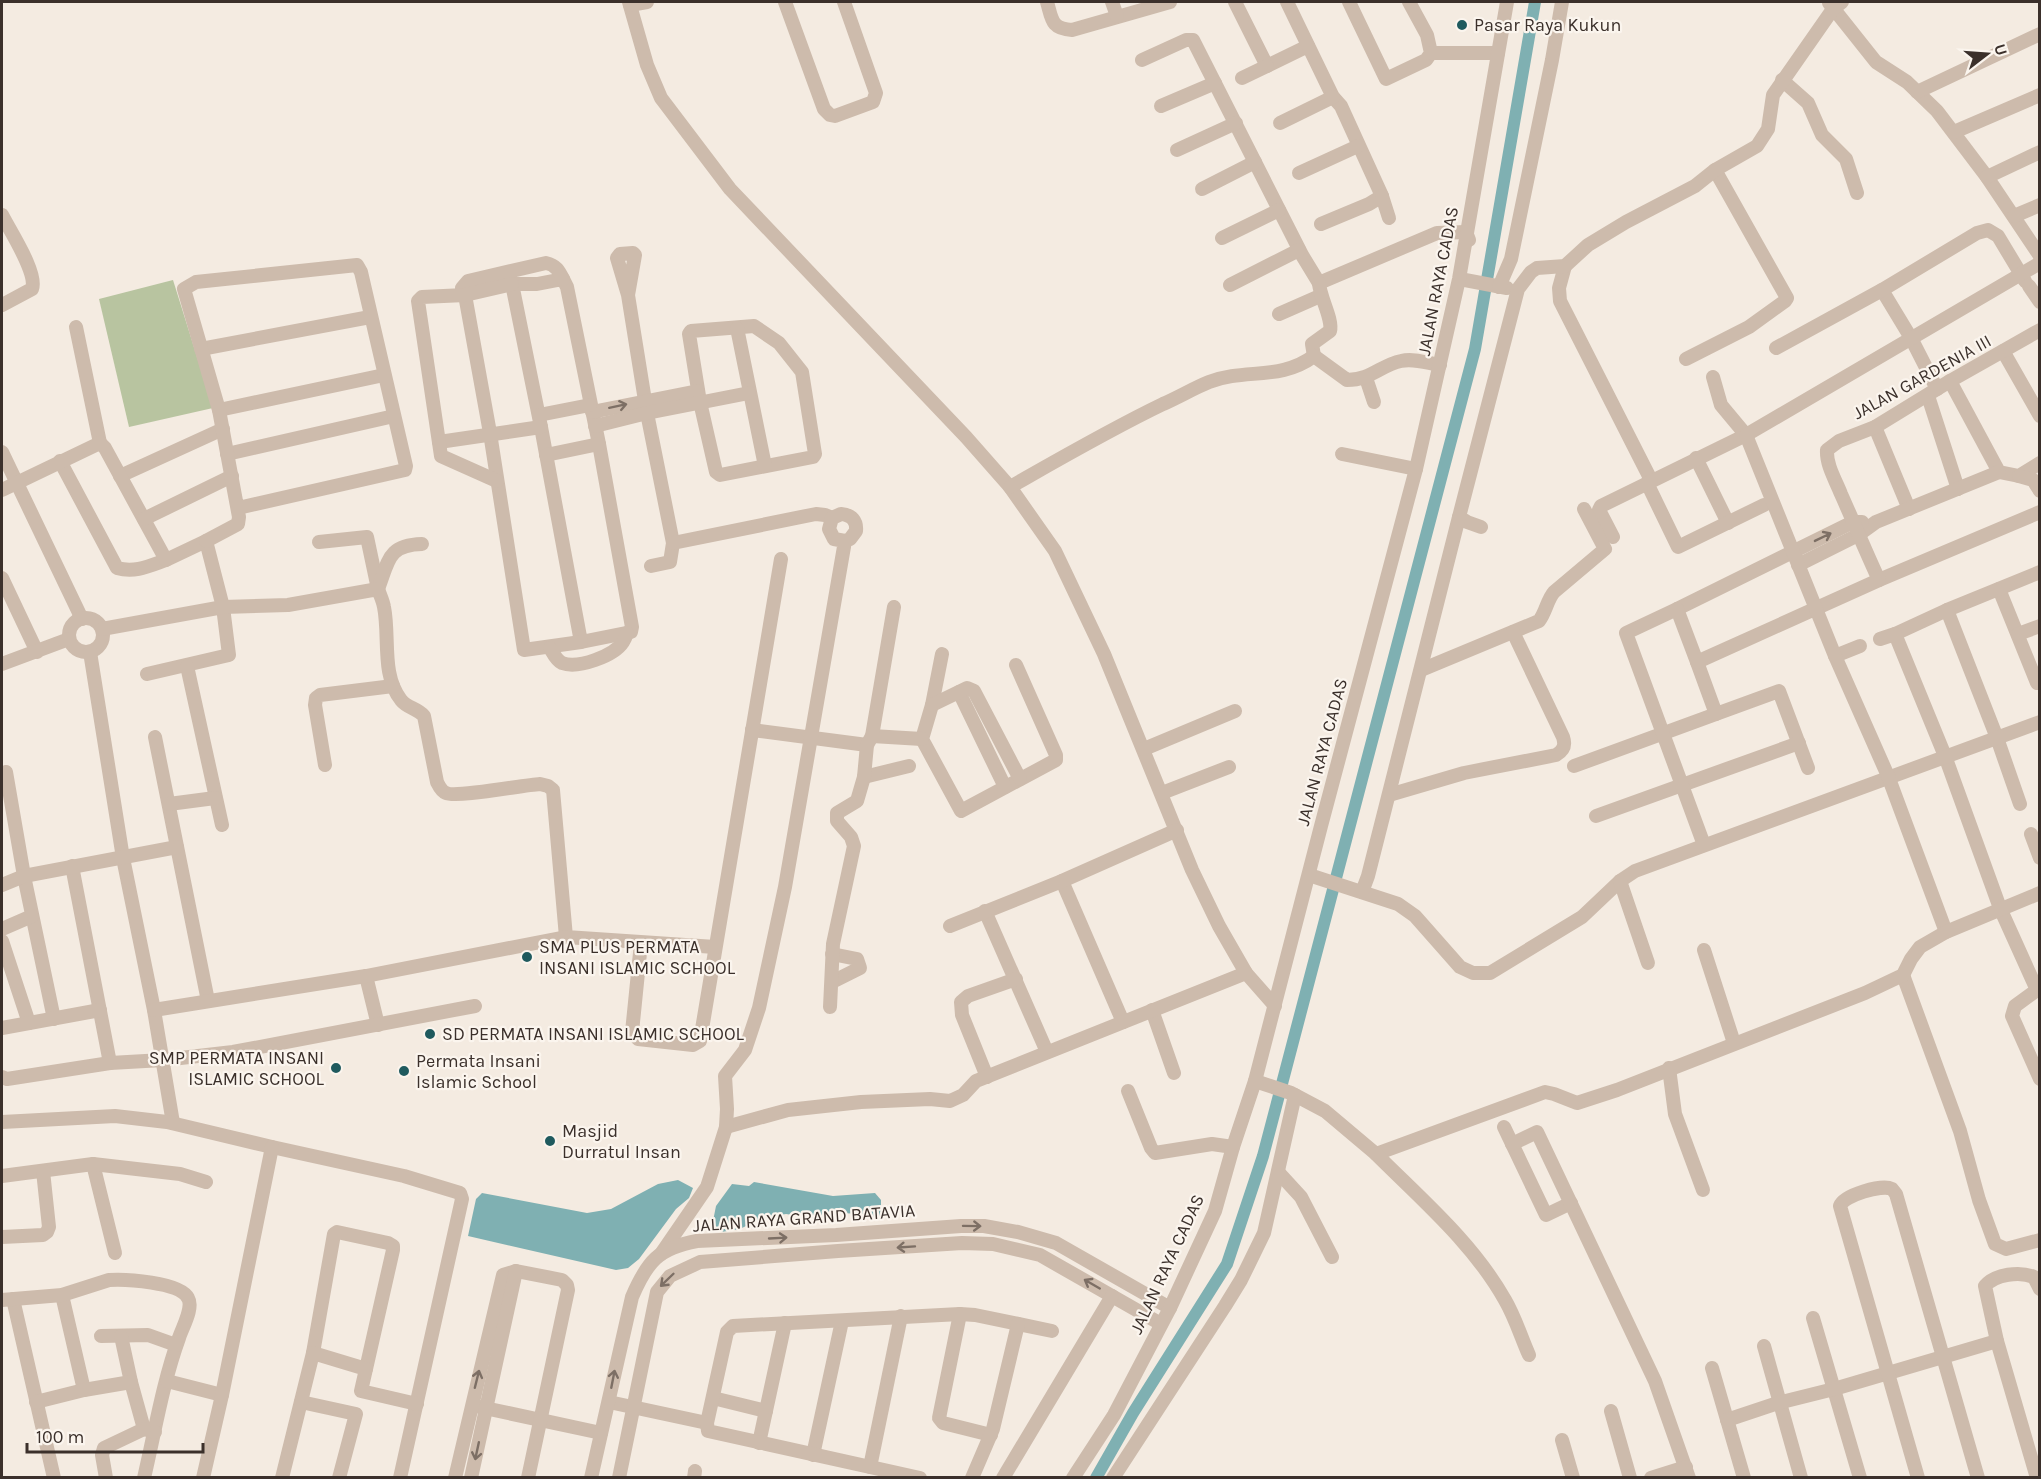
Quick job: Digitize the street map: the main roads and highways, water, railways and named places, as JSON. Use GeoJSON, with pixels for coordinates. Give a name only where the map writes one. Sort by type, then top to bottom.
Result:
{"type":"FeatureCollection","features":[{"type":"Feature","properties":{"kind":"water"},"geometry":{"type":"Polygon","coordinates":[[[678,1180],[693,1188],[689,1198],[676,1209],[639,1259],[628,1268],[616,1270],[468,1236],[476,1199],[482,1193],[587,1213],[611,1209],[658,1184],[678,1180]]]}},
{"type":"Feature","properties":{"kind":"water"},"geometry":{"type":"Polygon","coordinates":[[[754,1182],[833,1196],[875,1193],[881,1200],[881,1218],[872,1219],[864,1214],[839,1213],[819,1219],[786,1214],[762,1218],[740,1229],[721,1232],[712,1226],[716,1206],[732,1184],[749,1186],[754,1182]]]}},
{"type":"Feature","properties":{"kind":"waterway"},"geometry":{"type":"LineString","coordinates":[[1096,1478],[1133,1413],[1227,1264],[1263,1156],[1475,349],[1535,2]]}},
{"type":"Feature","properties":{"kind":"place","name":"Pasar Raya Kukun"},"geometry":{"type":"Point","coordinates":[1462,25]}},
{"type":"Feature","properties":{"kind":"place","name":"SMA PLUS PERMATA INSANI ISLAMIC SCHOOL"},"geometry":{"type":"Point","coordinates":[527,957]}},
{"type":"Feature","properties":{"kind":"place","name":"SD PERMATA INSANI ISLAMIC SCHOOL"},"geometry":{"type":"Point","coordinates":[430,1034]}},
{"type":"Feature","properties":{"kind":"place","name":"SMP PERMATA INSANI ISLAMIC SCHOOL"},"geometry":{"type":"Point","coordinates":[336,1068]}},
{"type":"Feature","properties":{"kind":"place","name":"Permata Insani Islamic School"},"geometry":{"type":"Point","coordinates":[404,1071]}},
{"type":"Feature","properties":{"kind":"place","name":"Masjid Durratul Insan"},"geometry":{"type":"Point","coordinates":[550,1141]}}]}
